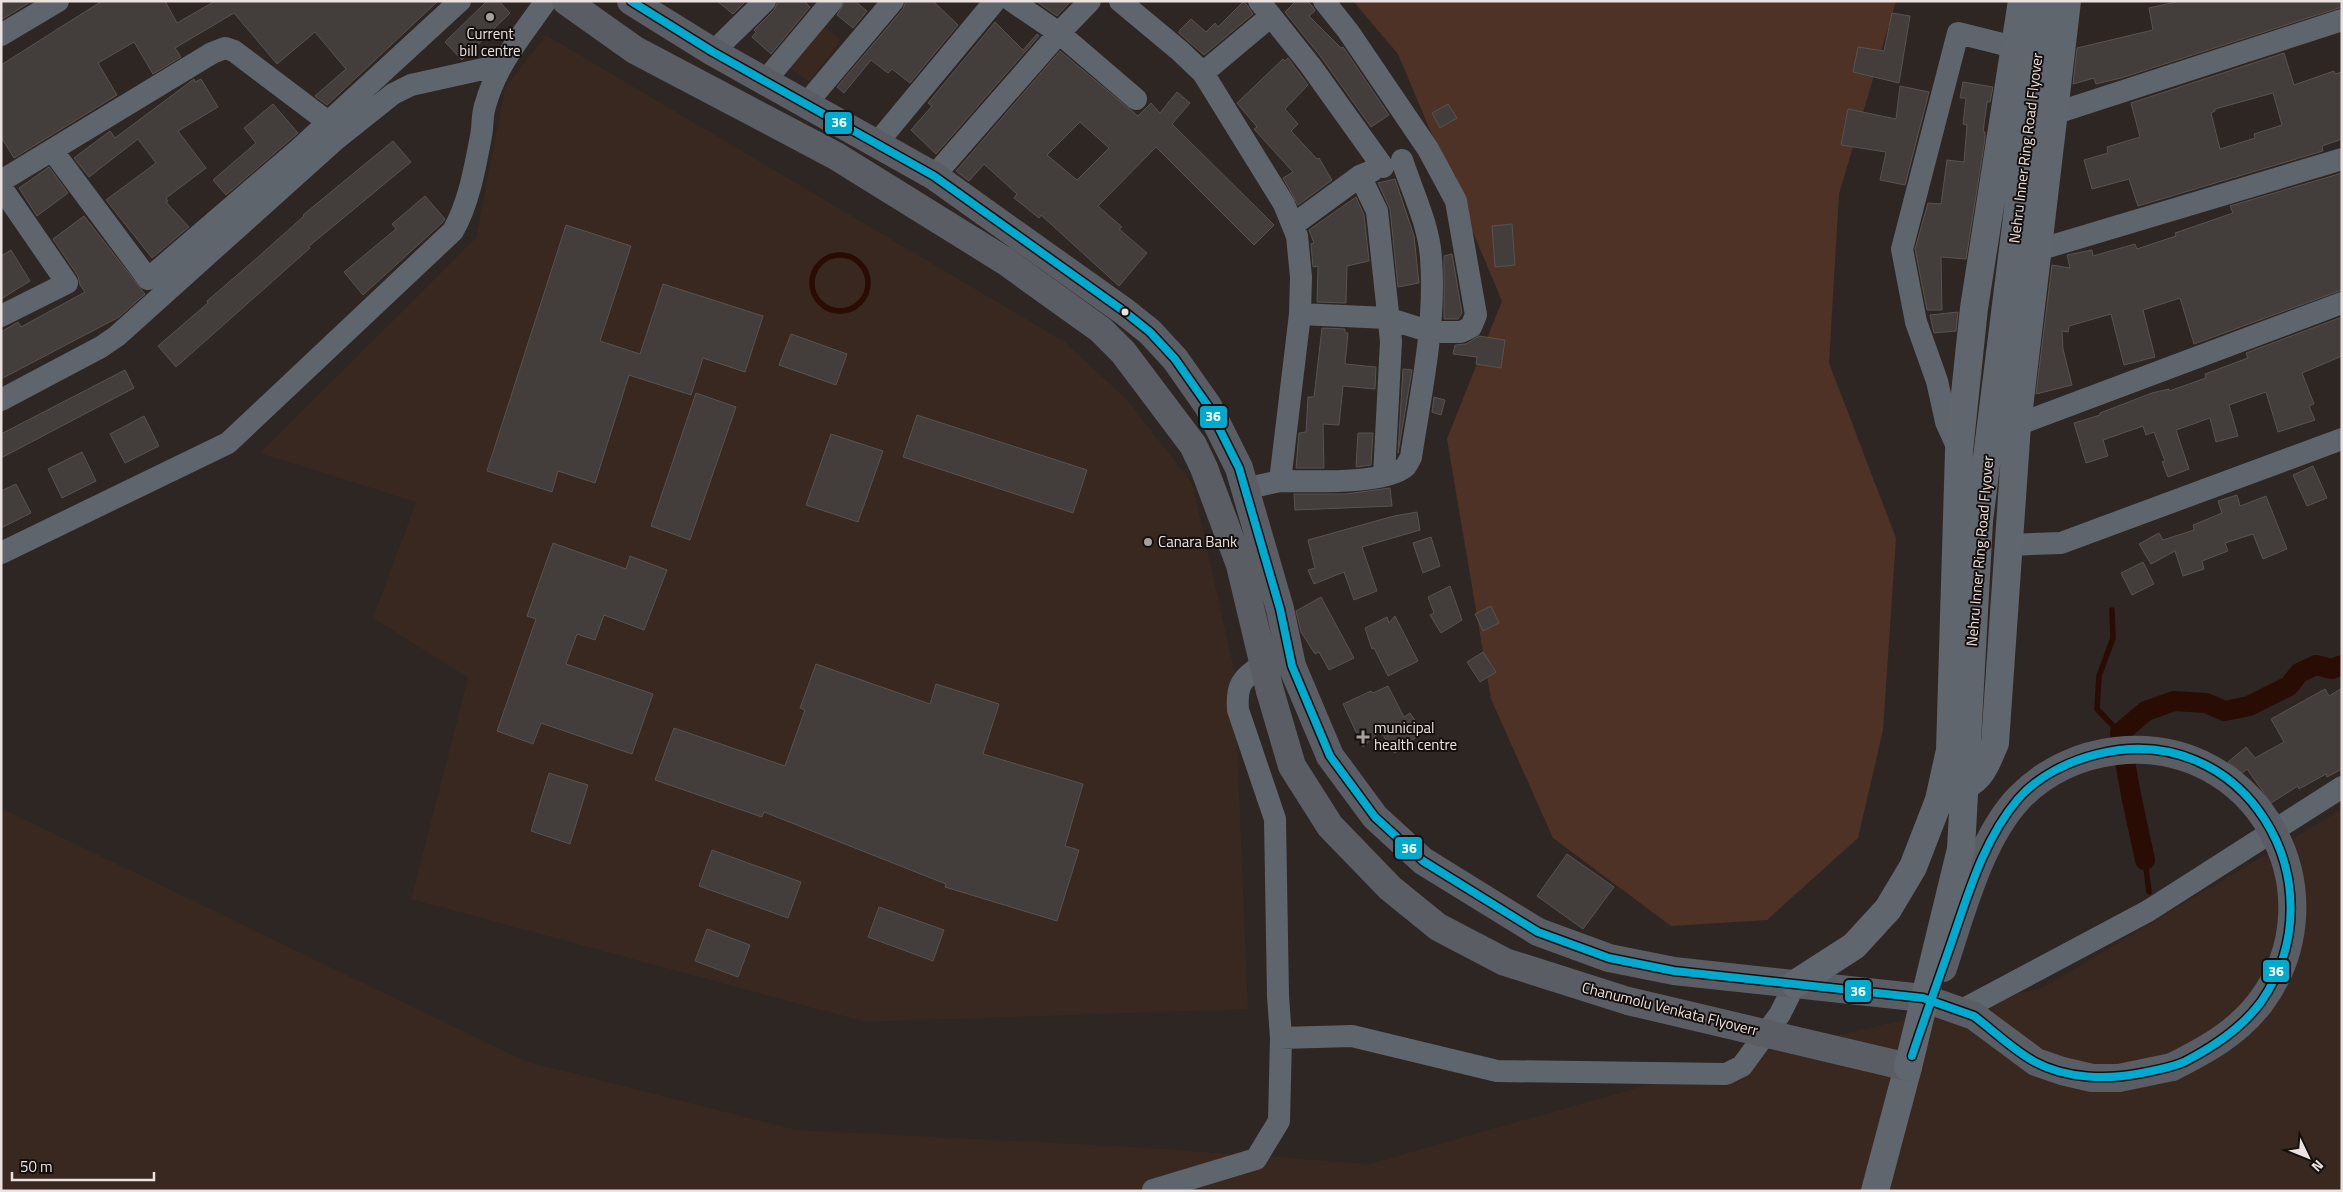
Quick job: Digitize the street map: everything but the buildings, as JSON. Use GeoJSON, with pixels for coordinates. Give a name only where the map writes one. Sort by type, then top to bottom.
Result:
{"type":"FeatureCollection","features":[{"type":"Feature","properties":{"kind":"main road"},"geometry":{"type":"LineString","coordinates":[[1795,984],[1854,946],[1888,909],[1913,867],[1939,800],[1950,750],[1959,451],[1974,308],[2022,1]]}},
{"type":"Feature","properties":{"kind":"main road","name":"Nehru Inner Ring Road Flyover"},"geometry":{"type":"LineString","coordinates":[[1875,1191],[1910,1061],[1961,849],[1979,521],[2044,1]]}},
{"type":"Feature","properties":{"kind":"main road"},"geometry":{"type":"LineString","coordinates":[[1939,800],[1966,787],[1982,772],[1995,743],[2017,425],[2067,1]]}},
{"type":"Feature","properties":{"kind":"street"},"geometry":{"type":"LineString","coordinates":[[1,35],[58,1]]}},
{"type":"Feature","properties":{"kind":"street"},"geometry":{"type":"LineString","coordinates":[[52,150],[148,279],[328,122],[460,1]]}},
{"type":"Feature","properties":{"kind":"street"},"geometry":{"type":"LineString","coordinates":[[1,553],[228,443],[453,231],[462,215],[481,135],[484,108],[500,65],[546,1]]}},
{"type":"Feature","properties":{"kind":"street","name":"Chanumolu Venkata Flyoverr"},"geometry":{"type":"LineString","coordinates":[[566,1],[635,50],[836,156],[1005,261],[1101,330],[1123,352],[1196,453],[1220,507],[1240,565],[1270,690],[1292,766],[1330,826],[1390,888],[1438,927],[1506,962],[1628,1001],[1910,1061]]}},
{"type":"Feature","properties":{"kind":"street"},"geometry":{"type":"LineString","coordinates":[[713,52],[765,1]]}},
{"type":"Feature","properties":{"kind":"street"},"geometry":{"type":"LineString","coordinates":[[765,81],[832,1]]}},
{"type":"Feature","properties":{"kind":"street"},"geometry":{"type":"LineString","coordinates":[[806,104],[893,1]]}},
{"type":"Feature","properties":{"kind":"street"},"geometry":{"type":"LineString","coordinates":[[877,143],[995,1]]}},
{"type":"Feature","properties":{"kind":"street"},"geometry":{"type":"LineString","coordinates":[[1012,1],[1059,33],[1136,99]]}},
{"type":"Feature","properties":{"kind":"street"},"geometry":{"type":"LineString","coordinates":[[934,176],[1059,33],[1090,1]]}},
{"type":"Feature","properties":{"kind":"street"},"geometry":{"type":"LineString","coordinates":[[1120,1],[1180,50],[1203,73],[1284,204],[1297,236],[1301,276],[1300,314],[1280,481]]}},
{"type":"Feature","properties":{"kind":"street"},"geometry":{"type":"LineString","coordinates":[[1300,314],[1387,318],[1431,332],[1461,332],[1471,327],[1476,315],[1456,201],[1428,150],[1348,31],[1324,1]]}},
{"type":"Feature","properties":{"kind":"street"},"geometry":{"type":"LineString","coordinates":[[648,6],[713,52],[934,176],[1125,312],[1150,332],[1175,358],[1208,406],[1239,468],[1280,609],[1292,666],[1330,756],[1375,817],[1423,861],[1487,903],[1538,932],[1609,958],[1674,971],[1923,998],[1962,1010],[1974,1016],[2036,1062],[2062,1071],[2092,1078],[2119,1078],[2172,1067],[2217,1043],[2241,1025],[2261,1002],[2277,975],[2288,948],[2292,896],[2288,868],[2279,840],[2254,801],[2234,783],[2209,766],[2187,756],[2137,748],[2106,752],[2076,760],[2046,775],[2019,798],[1989,842],[1978,868],[1910,1061]]}},
{"type":"Feature","properties":{"kind":"street"},"geometry":{"type":"LineString","coordinates":[[1203,73],[1265,9],[1392,163],[1426,231],[1431,257],[1431,332],[1411,457],[1406,466],[1396,472],[1384,475],[1337,482],[1280,481],[1244,489]]}},
{"type":"Feature","properties":{"kind":"street"},"geometry":{"type":"LineString","coordinates":[[2053,114],[2342,20]]}},
{"type":"Feature","properties":{"kind":"street"},"geometry":{"type":"LineString","coordinates":[[1959,451],[1946,422],[1937,381],[1916,322],[1902,249],[1958,34],[2014,47]]}},
{"type":"Feature","properties":{"kind":"street"},"geometry":{"type":"LineString","coordinates":[[1,181],[212,53],[224,48],[234,51],[328,122]]}},
{"type":"Feature","properties":{"kind":"street"},"geometry":{"type":"LineString","coordinates":[[1,400],[101,347],[116,336],[334,141],[394,94],[411,86],[500,65]]}},
{"type":"Feature","properties":{"kind":"street"},"geometry":{"type":"LineString","coordinates":[[1293,225],[1360,176],[1428,150]]}},
{"type":"Feature","properties":{"kind":"street"},"geometry":{"type":"LineString","coordinates":[[2038,250],[2342,159]]}},
{"type":"Feature","properties":{"kind":"street"},"geometry":{"type":"LineString","coordinates":[[1360,176],[1377,211],[1387,318],[1391,341],[1384,475]]}},
{"type":"Feature","properties":{"kind":"street"},"geometry":{"type":"LineString","coordinates":[[1,187],[67,283],[1,316]]}},
{"type":"Feature","properties":{"kind":"street"},"geometry":{"type":"LineString","coordinates":[[2017,425],[2342,303]]}},
{"type":"Feature","properties":{"kind":"street"},"geometry":{"type":"LineString","coordinates":[[2008,545],[2061,543],[2342,439]]}},
{"type":"Feature","properties":{"kind":"street"},"geometry":{"type":"LineString","coordinates":[[1153,1190],[1256,1159],[1280,1121],[1281,1038],[1278,996],[1275,820],[1238,710],[1237,701],[1237,692],[1245,677],[1264,663]]}},
{"type":"Feature","properties":{"kind":"street"},"geometry":{"type":"LineString","coordinates":[[1962,1010],[2148,911],[2342,787]]}},
{"type":"Feature","properties":{"kind":"street"},"geometry":{"type":"LineString","coordinates":[[1281,1038],[1352,1036],[1497,1071],[1726,1074],[1742,1066],[1780,1014],[1795,984]]}},
{"type":"Feature","properties":{"kind":"shaded area"},"geometry":{"type":"Polygon","coordinates":[[[1353,1],[1896,1],[1839,194],[1829,363],[1896,538],[1883,730],[1858,838],[1767,920],[1671,926],[1553,838],[1491,699],[1447,439],[1502,301],[1398,54],[1353,1]]]}},
{"type":"Feature","properties":{"kind":"shaded area"},"geometry":{"type":"Polygon","coordinates":[[[823,26],[841,40],[809,82],[789,67],[823,26]]]}},
{"type":"Feature","properties":{"kind":"shaded area"},"geometry":{"type":"Polygon","coordinates":[[[546,35],[1065,342],[1128,401],[1192,483],[1234,669],[1248,1009],[866,1022],[411,899],[468,678],[373,618],[416,502],[260,453],[476,238],[505,88],[546,35]]]}},
{"type":"Feature","properties":{"kind":"shaded area"},"geometry":{"type":"Polygon","coordinates":[[[1,808],[525,1061],[796,1130],[1136,1147],[1369,1164],[1752,1055],[2042,988],[2342,809],[2342,1191],[1,1191],[1,808]]]}},
{"type":"Feature","properties":{"kind":"waterway"},"geometry":{"type":"LineString","coordinates":[[840,255],[851,257],[860,263],[866,272],[868,283],[866,294],[860,303],[851,309],[840,311],[829,309],[820,303],[814,294],[812,283],[814,272],[820,263],[829,257],[840,255]]}},
{"type":"Feature","properties":{"kind":"waterway"},"geometry":{"type":"LineString","coordinates":[[2112,610],[2113,638],[2099,676],[2097,709],[2120,733]]}},
{"type":"Feature","properties":{"kind":"waterway"},"geometry":{"type":"LineString","coordinates":[[2145,860],[2120,733],[2146,711],[2174,701],[2206,703],[2225,711],[2249,706],[2289,686],[2299,673],[2316,665],[2332,669],[2342,665]]}},
{"type":"Feature","properties":{"kind":"waterway"},"geometry":{"type":"LineString","coordinates":[[2145,860],[2149,892]]}},
{"type":"Feature","properties":{"kind":"transit line","name":"36"},"geometry":{"type":"LineString","coordinates":[[631,1],[713,52],[934,176],[1125,312],[1150,332],[1175,359],[1208,406],[1239,468],[1280,609],[1292,666],[1330,756],[1375,817],[1423,861],[1538,932],[1609,958],[1674,971],[1923,998],[1974,1016],[2019,1052],[2047,1068],[2074,1075],[2101,1077],[2129,1075],[2174,1066],[2195,1056],[2216,1044],[2245,1021],[2261,1002],[2284,956],[2291,908],[2284,862],[2265,820],[2235,785],[2197,761],[2150,749],[2098,754],[2065,765],[2044,776],[2018,799],[1988,845],[1967,897],[1934,994],[1928,1009],[1912,1056]]}},
{"type":"Feature","properties":{"kind":"place","name":"Current bill centre"},"geometry":{"type":"Point","coordinates":[490,17]}},
{"type":"Feature","properties":{"kind":"place","name":"Canara Bank"},"geometry":{"type":"Point","coordinates":[1148,542]}},
{"type":"Feature","properties":{"kind":"place","name":"municipal health centre"},"geometry":{"type":"Point","coordinates":[1363,737]}}]}
